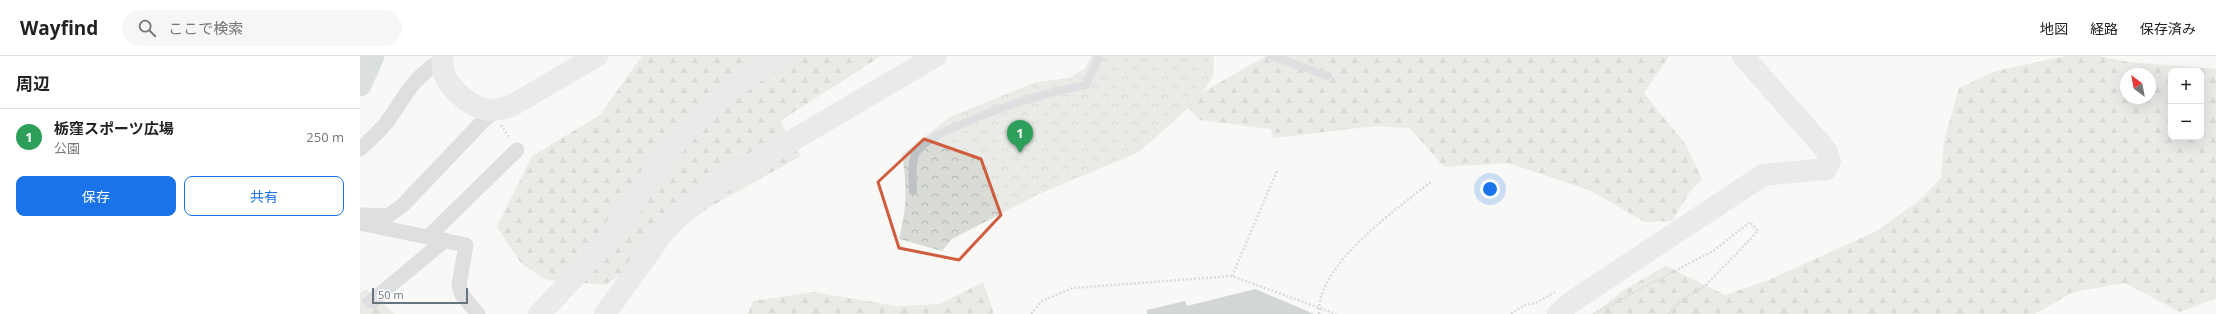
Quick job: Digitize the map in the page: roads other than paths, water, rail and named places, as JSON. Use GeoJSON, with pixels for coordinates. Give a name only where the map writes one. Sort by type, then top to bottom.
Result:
{"type":"FeatureCollection","features":[{"type":"Feature","properties":{"kind":"street"},"geometry":{"type":"LineString","coordinates":[[360,215],[388,216],[403,205],[494,112],[511,106],[597,56]]}},
{"type":"Feature","properties":{"kind":"street"},"geometry":{"type":"LineString","coordinates":[[539,314],[588,261],[615,229],[646,182],[677,142],[711,107],[740,82],[777,56]]}},
{"type":"Feature","properties":{"kind":"street"},"geometry":{"type":"LineString","coordinates":[[605,314],[663,233],[699,199],[740,171],[936,56]]}},
{"type":"Feature","properties":{"kind":"street"},"geometry":{"type":"LineString","coordinates":[[1558,314],[1570,303],[1763,175],[1826,169],[1830,162],[1826,150],[1743,56]]}},
{"type":"Feature","properties":{"kind":"street"},"geometry":{"type":"LineString","coordinates":[[360,149],[386,123],[413,83],[427,69],[443,58],[445,76],[455,90],[481,109],[494,112]]}},
{"type":"Feature","properties":{"kind":"street"},"geometry":{"type":"LineString","coordinates":[[429,236],[517,150]]}},
{"type":"Feature","properties":{"kind":"street"},"geometry":{"type":"LineString","coordinates":[[360,222],[429,236],[466,246],[459,284],[462,295],[478,314]]}},
{"type":"Feature","properties":{"kind":"street"},"geometry":{"type":"LineString","coordinates":[[372,300],[445,240]]}},
{"type":"Feature","properties":{"kind":"lane"},"geometry":{"type":"LineString","coordinates":[[913,191],[912,169],[917,150],[937,135],[972,119],[1036,96],[1086,85],[1099,56]]}},
{"type":"Feature","properties":{"kind":"lane"},"geometry":{"type":"LineString","coordinates":[[1272,56],[1328,76]]}},
{"type":"Feature","properties":{"kind":"waterway"},"geometry":{"type":"LineString","coordinates":[[360,85],[373,56]]}},
{"type":"Feature","properties":{"kind":"place","name":"栃窪スポーツ広場"},"geometry":{"type":"Point","coordinates":[1020,153]}}]}
